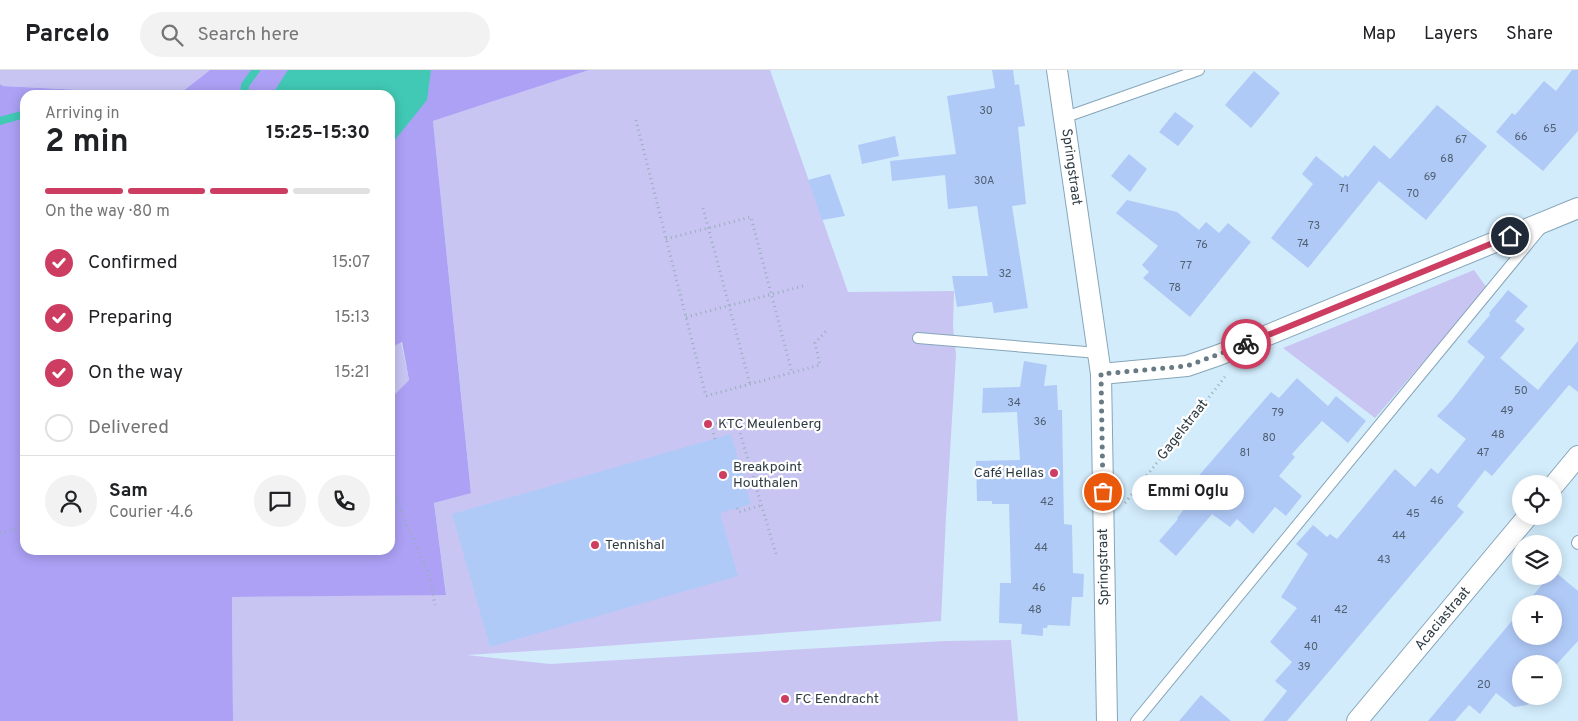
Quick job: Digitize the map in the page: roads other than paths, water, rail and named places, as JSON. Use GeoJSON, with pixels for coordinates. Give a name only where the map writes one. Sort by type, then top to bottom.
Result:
{"type":"FeatureCollection","features":[{"type":"Feature","properties":{"kind":"street","name":"Springstraat"},"geometry":{"type":"LineString","coordinates":[[1056,70],[1101,374],[1106,721]]}},
{"type":"Feature","properties":{"kind":"street"},"geometry":{"type":"LineString","coordinates":[[1101,374],[1187,366],[1578,208]]}},
{"type":"Feature","properties":{"kind":"street"},"geometry":{"type":"LineString","coordinates":[[1562,475],[1578,456]]}},
{"type":"Feature","properties":{"kind":"street","name":"Acaciastraat"},"geometry":{"type":"LineString","coordinates":[[1357,721],[1520,525]]}},
{"type":"Feature","properties":{"kind":"lane"},"geometry":{"type":"LineString","coordinates":[[1063,118],[1199,70]]}},
{"type":"Feature","properties":{"kind":"lane"},"geometry":{"type":"LineString","coordinates":[[1136,721],[1547,220]]}},
{"type":"Feature","properties":{"kind":"lane"},"geometry":{"type":"LineString","coordinates":[[918,338],[1098,353]]}},
{"type":"Feature","properties":{"kind":"waterway"},"geometry":{"type":"LineString","coordinates":[[244,90],[245,85],[256,70]]}},
{"type":"Feature","properties":{"kind":"waterway"},"geometry":{"type":"LineString","coordinates":[[0,121],[20,115]]}},
{"type":"Feature","properties":{"kind":"place","name":"KTC Meulenberg"},"geometry":{"type":"Point","coordinates":[708,424]}},
{"type":"Feature","properties":{"kind":"place","name":"Café Hellas"},"geometry":{"type":"Point","coordinates":[1054,473]}},
{"type":"Feature","properties":{"kind":"place","name":"Breakpoint Houthalen"},"geometry":{"type":"Point","coordinates":[723,475]}},
{"type":"Feature","properties":{"kind":"place","name":"Emmi Oglu"},"geometry":{"type":"Point","coordinates":[1103,492]}},
{"type":"Feature","properties":{"kind":"place","name":"Tennishal"},"geometry":{"type":"Point","coordinates":[595,545]}},
{"type":"Feature","properties":{"kind":"place","name":"FC Eendracht"},"geometry":{"type":"Point","coordinates":[785,699]}}]}
